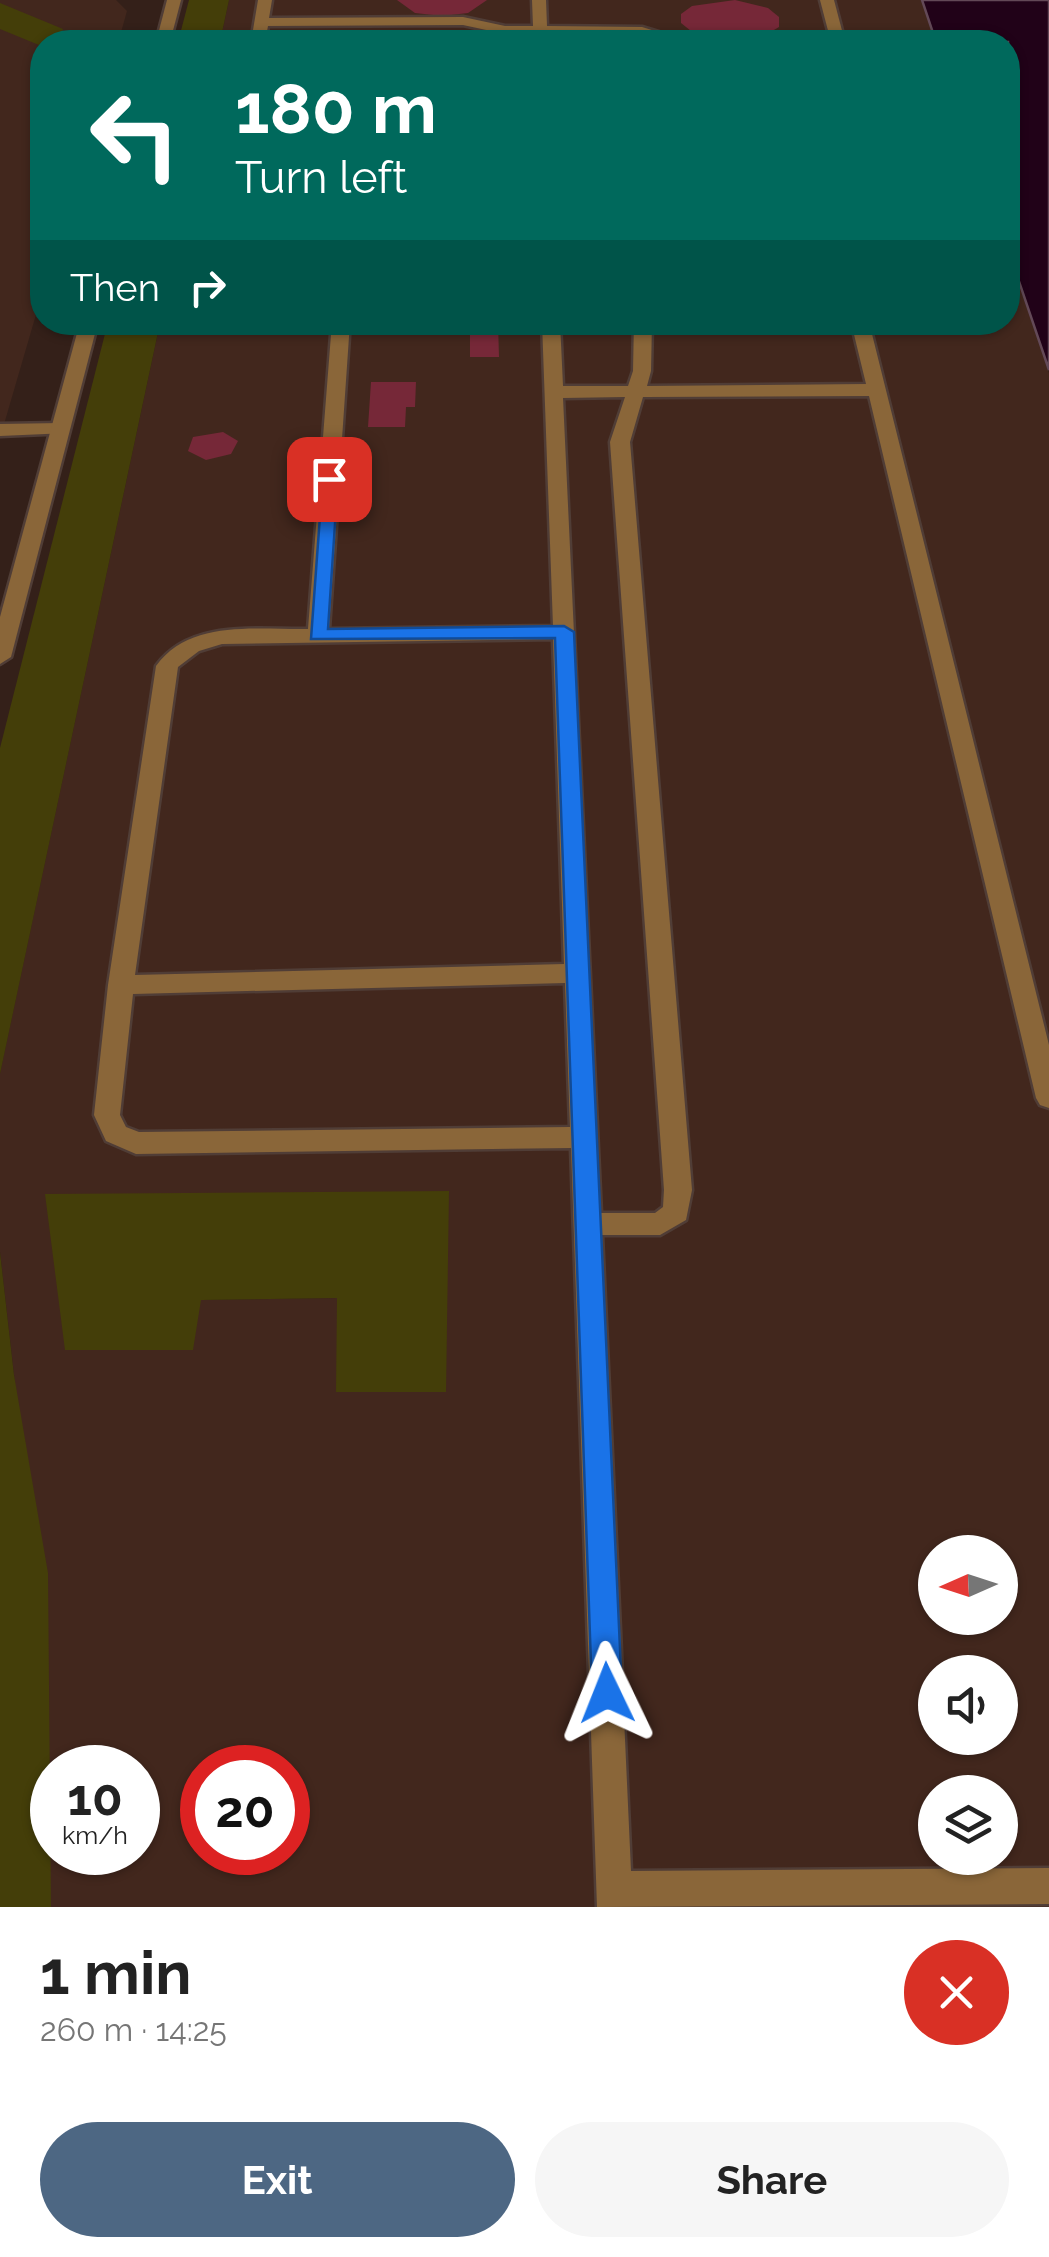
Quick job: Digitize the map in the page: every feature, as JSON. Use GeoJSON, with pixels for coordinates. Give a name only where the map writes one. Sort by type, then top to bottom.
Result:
{"type":"FeatureCollection","features":[{"type":"Feature","properties":{"kind":"street"},"geometry":{"type":"LineString","coordinates":[[166,30],[174,0]]}},
{"type":"Feature","properties":{"kind":"street"},"geometry":{"type":"LineString","coordinates":[[260,30],[265,0]]}},
{"type":"Feature","properties":{"kind":"street"},"geometry":{"type":"LineString","coordinates":[[539,0],[540,30]]}},
{"type":"Feature","properties":{"kind":"street"},"geometry":{"type":"LineString","coordinates":[[828,0],[835,30]]}},
{"type":"Feature","properties":{"kind":"street"},"geometry":{"type":"LineString","coordinates":[[261,22],[462,21],[505,30]]}},
{"type":"Feature","properties":{"kind":"street"},"geometry":{"type":"LineString","coordinates":[[0,657],[86,335]]}},
{"type":"Feature","properties":{"kind":"street"},"geometry":{"type":"LineString","coordinates":[[318,635],[340,335]]}},
{"type":"Feature","properties":{"kind":"street"},"geometry":{"type":"LineString","coordinates":[[551,335],[587,1138],[614,1898],[1049,1886]]}},
{"type":"Feature","properties":{"kind":"street"},"geometry":{"type":"LineString","coordinates":[[590,1224],[660,1224],[676,1212],[678,1190],[620,442],[645,348],[644,335]]}},
{"type":"Feature","properties":{"kind":"street"},"geometry":{"type":"LineString","coordinates":[[863,335],[1049,1098]]}},
{"type":"Feature","properties":{"kind":"street"},"geometry":{"type":"LineString","coordinates":[[553,392],[876,390]]}},
{"type":"Feature","properties":{"kind":"street"},"geometry":{"type":"LineString","coordinates":[[0,430],[61,429]]}},
{"type":"Feature","properties":{"kind":"street"},"geometry":{"type":"LineString","coordinates":[[564,632],[201,640],[178,652],[167,666],[121,985],[107,1115],[116,1134],[136,1143],[587,1138]]}},
{"type":"Feature","properties":{"kind":"street"},"geometry":{"type":"LineString","coordinates":[[121,985],[580,973]]}},
{"type":"Feature","properties":{"kind":"shaded area"},"geometry":{"type":"Polygon","coordinates":[[[0,0],[116,0],[127,11],[122,30],[30,30],[30,335],[0,438],[0,0]]]}},
{"type":"Feature","properties":{"kind":"shaded area"},"geometry":{"type":"Polygon","coordinates":[[[189,0],[229,0],[223,30],[181,30],[189,0]]]}},
{"type":"Feature","properties":{"kind":"shaded area"},"geometry":{"type":"Polygon","coordinates":[[[229,0],[921,0],[931,30],[223,30],[229,0]]]}},
{"type":"Feature","properties":{"kind":"shaded area"},"geometry":{"type":"Polygon","coordinates":[[[922,0],[1049,0],[1049,370],[1020,284],[1020,30],[932,30],[922,0]]]}},
{"type":"Feature","properties":{"kind":"shaded area"},"geometry":{"type":"Polygon","coordinates":[[[0,3],[63,29],[30,30],[30,41],[0,29],[0,3]]]}},
{"type":"Feature","properties":{"kind":"shaded area"},"geometry":{"type":"Polygon","coordinates":[[[1020,287],[1049,373],[1049,1907],[51,1907],[49,1875],[160,1875],[160,1745],[40,1745],[14,1375],[0,1252],[0,1073],[157,335],[1020,335],[1020,287]],[[449,1192],[201,1300],[337,1298],[449,1192]]]}},
{"type":"Feature","properties":{"kind":"shaded area"},"geometry":{"type":"Polygon","coordinates":[[[105,335],[157,335],[0,1074],[0,748],[105,335]]]}},
{"type":"Feature","properties":{"kind":"shaded area"},"geometry":{"type":"Polygon","coordinates":[[[449,1191],[446,1392],[336,1392],[337,1298],[201,1300],[193,1350],[65,1350],[45,1194],[449,1191]]]}},
{"type":"Feature","properties":{"kind":"shaded area"},"geometry":{"type":"Polygon","coordinates":[[[0,1252],[14,1375],[48,1573],[50,1745],[30,1745],[30,1875],[51,1875],[51,1907],[0,1907],[0,1252]]]}},
{"type":"Feature","properties":{"kind":"building"},"geometry":{"type":"Polygon","coordinates":[[[397,0],[487,0],[468,13],[442,16],[415,13],[397,0]]]}},
{"type":"Feature","properties":{"kind":"building"},"geometry":{"type":"Polygon","coordinates":[[[735,0],[768,8],[779,17],[779,27],[690,30],[681,23],[681,14],[692,6],[735,0]]]}},
{"type":"Feature","properties":{"kind":"building"},"geometry":{"type":"Polygon","coordinates":[[[470,335],[498,335],[499,357],[470,357],[470,335]]]}},
{"type":"Feature","properties":{"kind":"building"},"geometry":{"type":"Polygon","coordinates":[[[371,382],[416,382],[415,407],[406,407],[405,427],[368,427],[371,382]]]}},
{"type":"Feature","properties":{"kind":"building"},"geometry":{"type":"Polygon","coordinates":[[[223,432],[238,441],[231,454],[206,460],[188,451],[193,437],[223,432]]]}},
{"type":"Feature","properties":{"kind":"route"},"geometry":{"type":"LineString","coordinates":[[329,479],[318,635],[564,632],[607,1693]]}}]}
